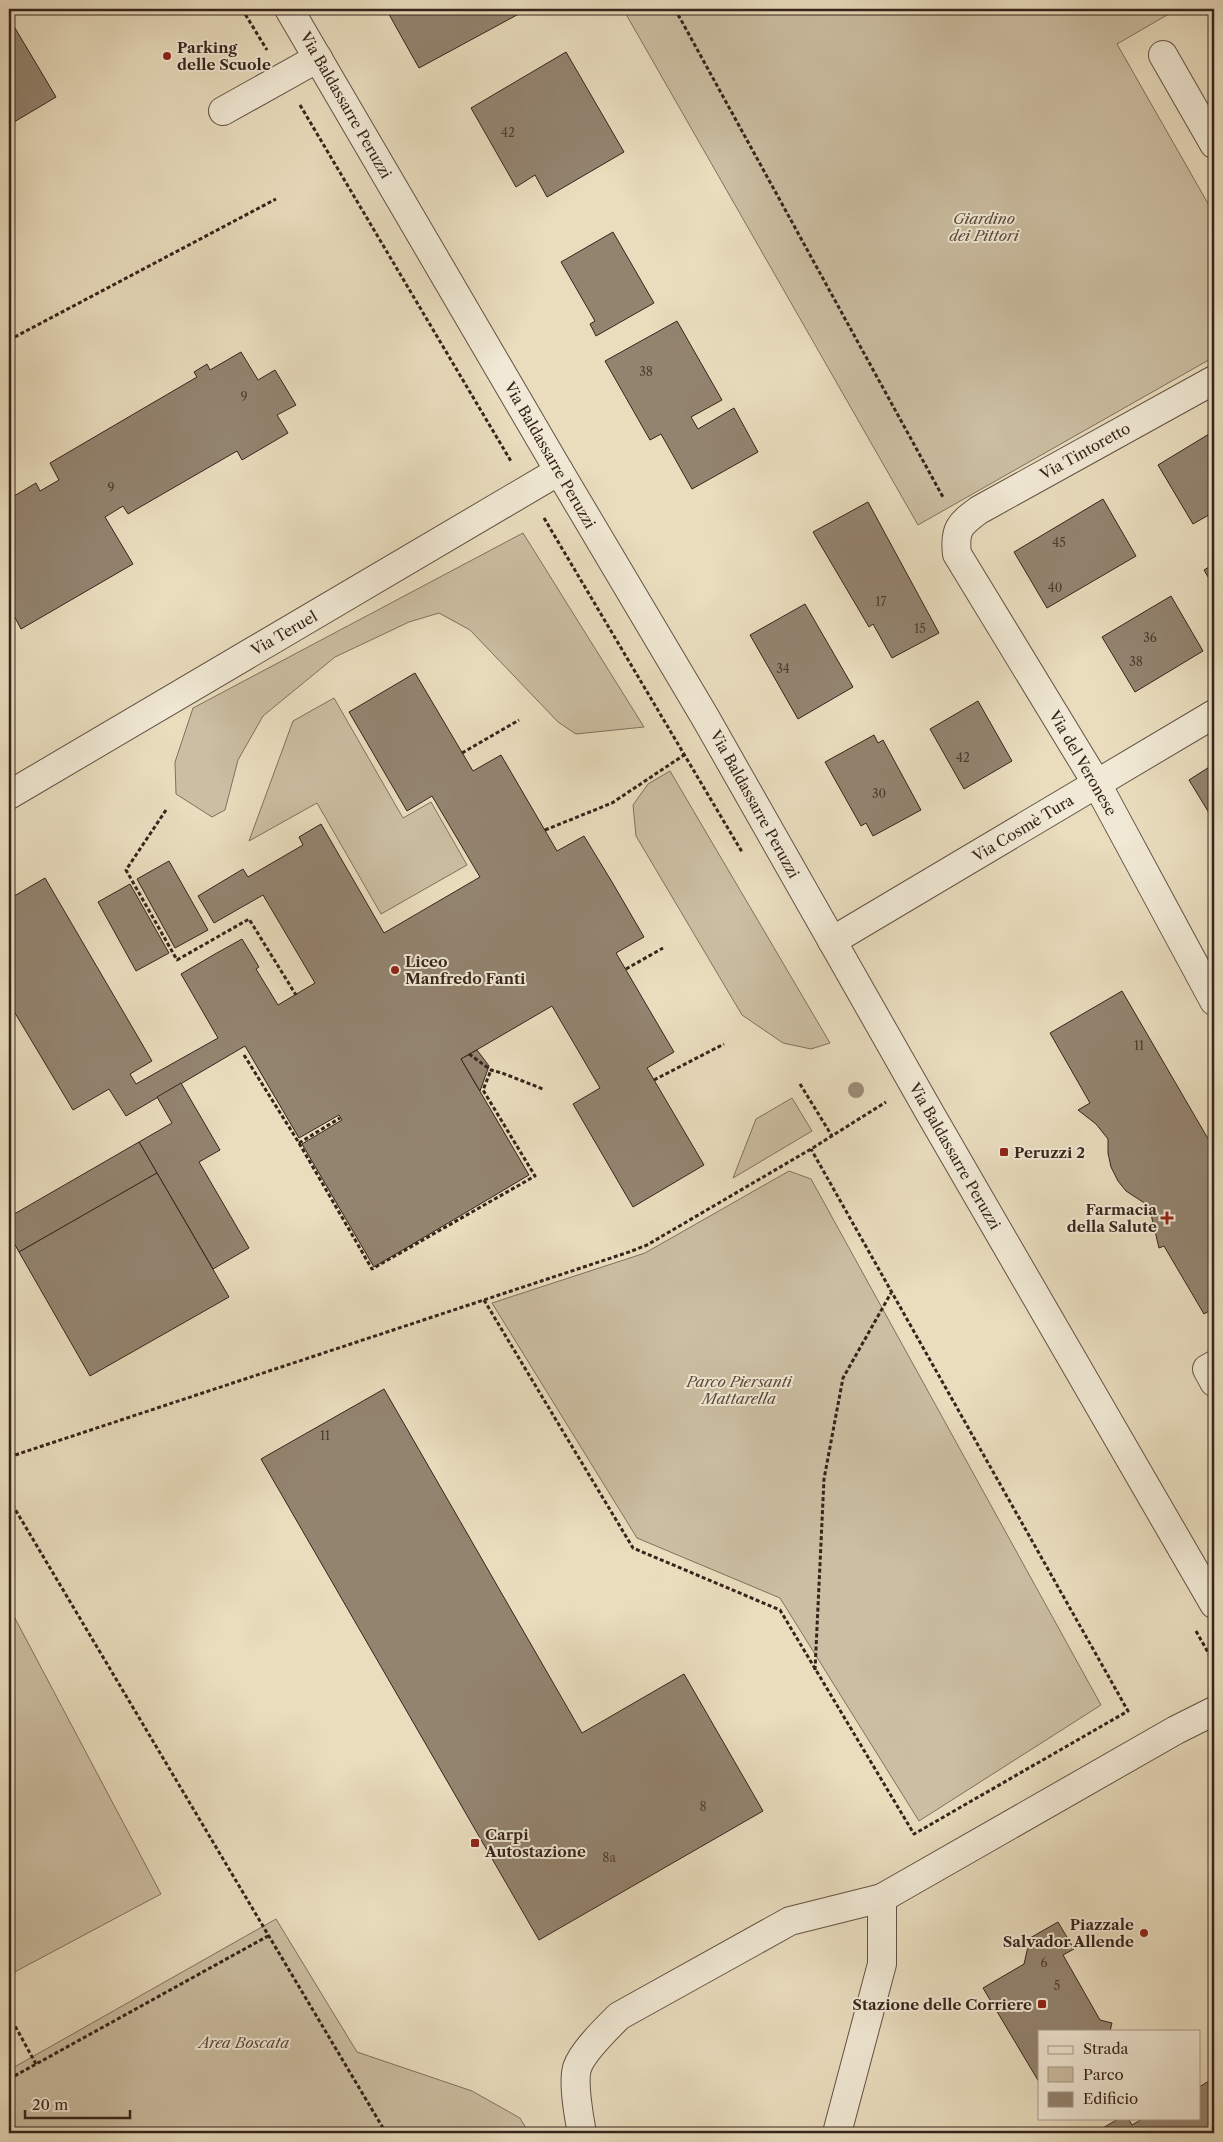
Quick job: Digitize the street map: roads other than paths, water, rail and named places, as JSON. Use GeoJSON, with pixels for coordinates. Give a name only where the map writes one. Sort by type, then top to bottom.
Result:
{"type":"FeatureCollection","features":[{"type":"Feature","properties":{"kind":"street","name":"Via Baldassarre Peruzzi"},"geometry":{"type":"LineString","coordinates":[[289,9],[705,717],[1214,1604]]}},
{"type":"Feature","properties":{"kind":"street"},"geometry":{"type":"LineString","coordinates":[[1162,55],[1214,144]]}},
{"type":"Feature","properties":{"kind":"street"},"geometry":{"type":"LineString","coordinates":[[223,111],[318,58]]}},
{"type":"Feature","properties":{"kind":"street","name":"Via Tintoretto"},"geometry":{"type":"LineString","coordinates":[[958,527],[979,510],[1214,380]]}},
{"type":"Feature","properties":{"kind":"street","name":"Via Teruel"},"geometry":{"type":"LineString","coordinates":[[9,795],[559,471]]}},
{"type":"Feature","properties":{"kind":"street","name":"Via del Veronese"},"geometry":{"type":"LineString","coordinates":[[958,527],[955,539],[957,554],[1097,784],[1214,1001]]}},
{"type":"Feature","properties":{"kind":"street","name":"Via Cosmè Tura"},"geometry":{"type":"LineString","coordinates":[[832,941],[1214,714]]}},
{"type":"Feature","properties":{"kind":"street"},"geometry":{"type":"LineString","coordinates":[[1214,1365],[1207,1369],[1214,1382]]}},
{"type":"Feature","properties":{"kind":"street"},"geometry":{"type":"LineString","coordinates":[[582,2133],[577,2108],[577,2068],[597,2038],[619,2016],[790,1921],[882,1898],[1176,1730],[1214,1711]]}},
{"type":"Feature","properties":{"kind":"street"},"geometry":{"type":"LineString","coordinates":[[837,2133],[882,1964],[882,1898]]}},
{"type":"Feature","properties":{"kind":"place","name":"Parking delle Scuole"},"geometry":{"type":"Point","coordinates":[167,56]}},
{"type":"Feature","properties":{"kind":"place","name":"Liceo Manfredo Fanti"},"geometry":{"type":"Point","coordinates":[395,970]}},
{"type":"Feature","properties":{"kind":"place","name":"Peruzzi 2"},"geometry":{"type":"Point","coordinates":[1004,1152]}},
{"type":"Feature","properties":{"kind":"place","name":"Farmacia della Salute"},"geometry":{"type":"Point","coordinates":[1167,1218]}},
{"type":"Feature","properties":{"kind":"place","name":"Carpi Autostazione"},"geometry":{"type":"Point","coordinates":[475,1843]}},
{"type":"Feature","properties":{"kind":"place","name":"Piazzale Salvador Allende"},"geometry":{"type":"Point","coordinates":[1144,1933]}},
{"type":"Feature","properties":{"kind":"place","name":"Stazione delle Corriere"},"geometry":{"type":"Point","coordinates":[1042,2004]}},
{"type":"Feature","properties":{"kind":"park label","name":"Giardino dei Pittori"},"geometry":{"type":"Point","coordinates":[984,226]}},
{"type":"Feature","properties":{"kind":"park label","name":"Parco Piersanti Mattarella"},"geometry":{"type":"Point","coordinates":[739,1390]}},
{"type":"Feature","properties":{"kind":"park label","name":"Area Boscata"},"geometry":{"type":"Point","coordinates":[244,2042]}}]}
